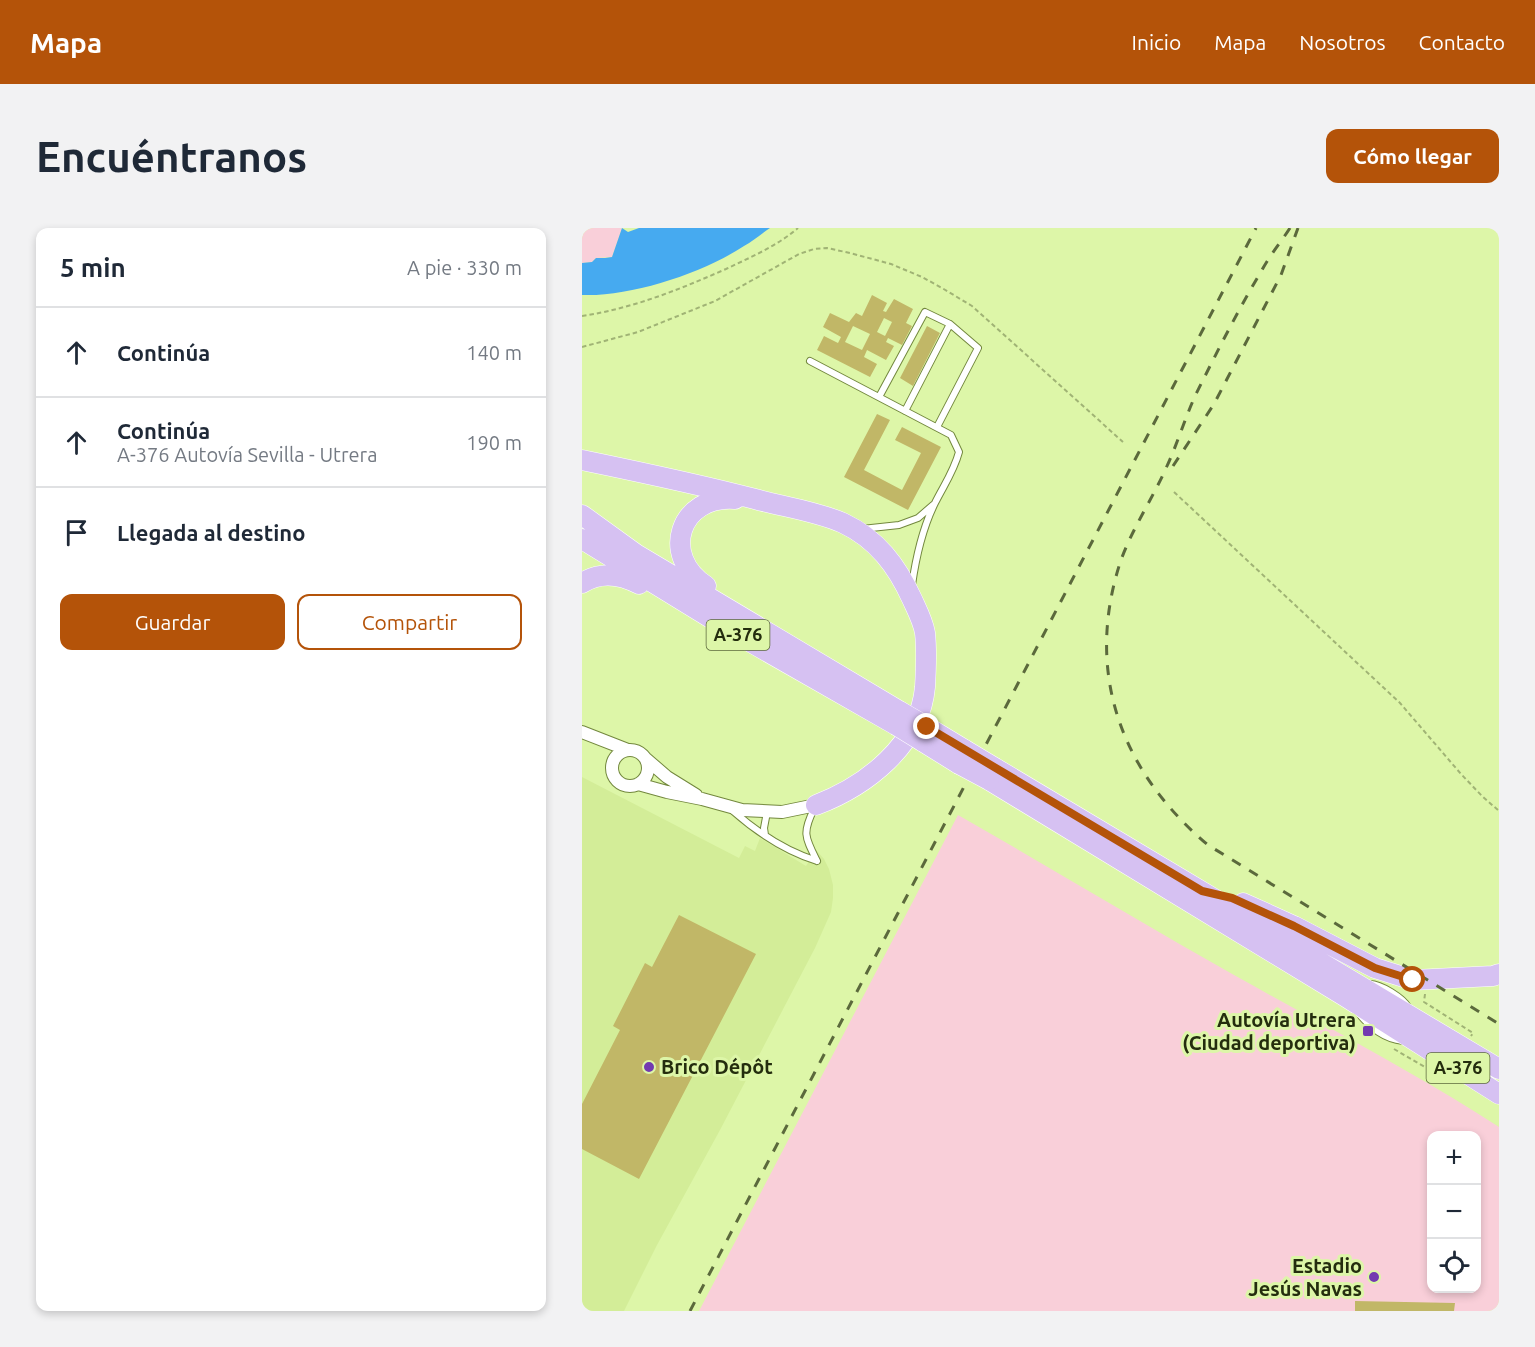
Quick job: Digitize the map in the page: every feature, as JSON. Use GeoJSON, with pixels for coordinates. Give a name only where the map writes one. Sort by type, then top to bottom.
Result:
{"type":"FeatureCollection","features":[{"type":"Feature","properties":{"kind":"main road"},"geometry":{"type":"LineString","coordinates":[[582,460],[662,476],[841,522],[855,529],[876,546],[889,558],[903,578],[925,632],[924,692],[917,719],[905,740],[874,772],[846,791],[816,805]]}},
{"type":"Feature","properties":{"kind":"main road"},"geometry":{"type":"LineString","coordinates":[[759,500],[719,498],[698,507],[685,522],[681,552],[688,568],[700,582],[762,622],[784,641]]}},
{"type":"Feature","properties":{"kind":"main road","name":"A-376"},"geometry":{"type":"LineString","coordinates":[[582,515],[636,554],[784,641],[899,719],[962,757],[1202,891],[1351,991],[1417,1042],[1499,1094]]}},
{"type":"Feature","properties":{"kind":"main road","name":"A-376"},"geometry":{"type":"LineString","coordinates":[[582,539],[740,636],[899,719]]}},
{"type":"Feature","properties":{"kind":"main road"},"geometry":{"type":"LineString","coordinates":[[582,583],[599,576],[622,576],[740,636]]}},
{"type":"Feature","properties":{"kind":"main road","name":"A-376"},"geometry":{"type":"LineString","coordinates":[[992,774],[1351,991],[1417,1020],[1499,1069]]}},
{"type":"Feature","properties":{"kind":"main road"},"geometry":{"type":"LineString","coordinates":[[1202,891],[1232,898],[1294,926],[1375,968],[1413,980],[1499,974]]}},
{"type":"Feature","properties":{"kind":"street"},"geometry":{"type":"LineString","coordinates":[[582,732],[635,751],[667,777],[702,799]]}},
{"type":"Feature","properties":{"kind":"street"},"geometry":{"type":"LineString","coordinates":[[628,750],[618,754],[612,763],[612,773],[618,782],[628,786],[638,784],[742,810],[782,813],[816,805]]}},
{"type":"Feature","properties":{"kind":"street"},"geometry":{"type":"LineString","coordinates":[[638,784],[645,778],[647,770],[642,755]]}},
{"type":"Feature","properties":{"kind":"lane"},"geometry":{"type":"LineString","coordinates":[[879,397],[925,312],[950,324],[978,348],[937,427]]}},
{"type":"Feature","properties":{"kind":"lane"},"geometry":{"type":"LineString","coordinates":[[905,411],[950,324]]}},
{"type":"Feature","properties":{"kind":"lane"},"geometry":{"type":"LineString","coordinates":[[810,361],[951,435],[959,452],[955,467],[928,518],[916,559],[910,595]]}},
{"type":"Feature","properties":{"kind":"lane"},"geometry":{"type":"LineString","coordinates":[[855,529],[899,525],[918,518],[935,502]]}},
{"type":"Feature","properties":{"kind":"lane"},"geometry":{"type":"LineString","coordinates":[[728,806],[748,825],[789,850],[817,861],[808,844],[806,831],[816,805]]}},
{"type":"Feature","properties":{"kind":"lane"},"geometry":{"type":"LineString","coordinates":[[765,835],[767,812]]}},
{"type":"Feature","properties":{"kind":"path"},"geometry":{"type":"LineString","coordinates":[[582,316],[600,314],[647,302],[758,254],[798,228]]}},
{"type":"Feature","properties":{"kind":"path"},"geometry":{"type":"LineString","coordinates":[[582,347],[638,332],[715,301],[798,254],[827,248],[891,264],[922,277],[972,306],[1123,442]]}},
{"type":"Feature","properties":{"kind":"path"},"geometry":{"type":"LineString","coordinates":[[1174,492],[1400,703],[1461,774],[1499,811]]}},
{"type":"Feature","properties":{"kind":"path"},"geometry":{"type":"LineString","coordinates":[[1425,990],[1424,1002],[1473,1033],[1471,1036]]}},
{"type":"Feature","properties":{"kind":"path"},"geometry":{"type":"LineString","coordinates":[[1392,1048],[1444,1078]]}},
{"type":"Feature","properties":{"kind":"shaded area"},"geometry":{"type":"Polygon","coordinates":[[[582,228],[622,228],[612,257],[596,258],[592,262],[582,263],[582,228]]]}},
{"type":"Feature","properties":{"kind":"shaded area"},"geometry":{"type":"Polygon","coordinates":[[[582,777],[739,858],[745,846],[755,851],[760,838],[806,866],[816,850],[829,869],[833,885],[831,912],[815,948],[624,1311],[582,1311],[582,777]]]}},
{"type":"Feature","properties":{"kind":"shaded area"},"geometry":{"type":"Polygon","coordinates":[[[958,815],[1401,1068],[1499,1127],[1499,1311],[699,1311],[958,815]]]}},
{"type":"Feature","properties":{"kind":"water"},"geometry":{"type":"Polygon","coordinates":[[[622,228],[628,232],[639,228],[770,228],[727,256],[688,274],[622,292],[582,295],[582,263],[592,262],[596,258],[612,257],[622,228]]]}},
{"type":"Feature","properties":{"kind":"building"},"geometry":{"type":"Polygon","coordinates":[[[872,295],[887,303],[883,311],[886,312],[894,299],[913,309],[906,323],[912,326],[902,345],[888,338],[886,342],[894,346],[886,360],[867,350],[864,357],[877,364],[870,377],[817,350],[824,336],[838,343],[841,337],[823,327],[830,313],[849,322],[856,313],[862,316],[872,295]],[[884,318],[877,332],[885,336],[892,322],[884,318]],[[853,326],[845,342],[862,350],[870,334],[853,326]]]}},
{"type":"Feature","properties":{"kind":"building"},"geometry":{"type":"Polygon","coordinates":[[[927,326],[940,333],[913,386],[900,378],[927,326]]]}},
{"type":"Feature","properties":{"kind":"building"},"geometry":{"type":"Polygon","coordinates":[[[877,414],[890,420],[864,470],[902,490],[921,453],[895,440],[902,427],[941,447],[908,510],[844,477],[877,414]]]}},
{"type":"Feature","properties":{"kind":"building","name":"Brico Dépôt"},"geometry":{"type":"Polygon","coordinates":[[[679,915],[756,954],[639,1179],[582,1149],[582,1104],[620,1030],[613,1026],[645,963],[652,967],[679,915]]]}},
{"type":"Feature","properties":{"kind":"building"},"geometry":{"type":"Polygon","coordinates":[[[1355,1301],[1455,1303],[1454,1311],[1355,1311],[1355,1301]]]}},
{"type":"Feature","properties":{"kind":"railway"},"geometry":{"type":"LineString","coordinates":[[690,1311],[1256,228]]}},
{"type":"Feature","properties":{"kind":"railway"},"geometry":{"type":"LineString","coordinates":[[1290,228],[1268,259],[1212,363],[1192,403],[1156,490],[1121,560],[1111,601],[1107,641],[1109,679],[1118,716],[1132,752],[1152,785],[1177,816],[1208,845],[1499,1024]]}},
{"type":"Feature","properties":{"kind":"railway"},"geometry":{"type":"LineString","coordinates":[[1173,466],[1214,404],[1281,275],[1298,228]]}},
{"type":"Feature","properties":{"kind":"place","name":"Autovía Utrera (Ciudad deportiva)"},"geometry":{"type":"Point","coordinates":[1368,1031]}},
{"type":"Feature","properties":{"kind":"place","name":"Brico Dépôt"},"geometry":{"type":"Point","coordinates":[649,1067]}},
{"type":"Feature","properties":{"kind":"place","name":"Estadio Jesús Navas"},"geometry":{"type":"Point","coordinates":[1374,1277]}},
{"type":"Feature","properties":{"kind":"route"},"geometry":{"type":"LineString","coordinates":[[927,727],[1202,891],[1232,898],[1294,926],[1375,968],[1413,980]]}}]}
